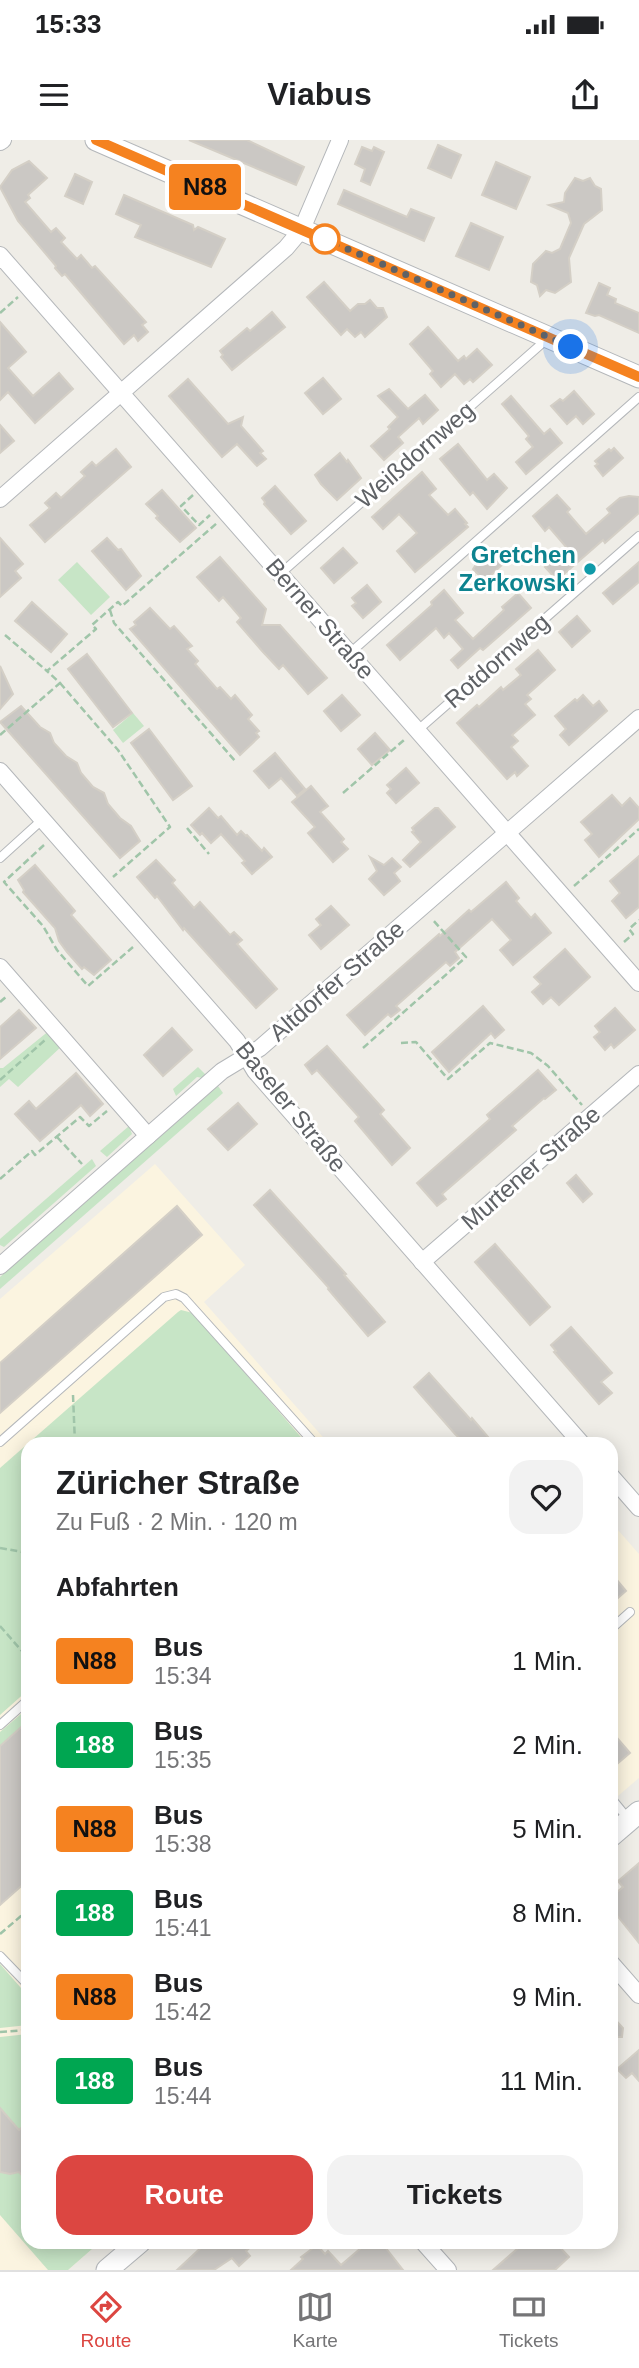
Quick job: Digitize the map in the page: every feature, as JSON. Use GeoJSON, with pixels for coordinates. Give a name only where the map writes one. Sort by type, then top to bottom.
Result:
{"type":"FeatureCollection","features":[{"type":"Feature","properties":{"kind":"street"},"geometry":{"type":"LineString","coordinates":[[96,140],[639,377]]}},
{"type":"Feature","properties":{"kind":"street"},"geometry":{"type":"LineString","coordinates":[[0,499],[286,248],[302,229],[340,140]]}},
{"type":"Feature","properties":{"kind":"street","name":"Berner Straße"},"geometry":{"type":"LineString","coordinates":[[0,255],[350,653],[412,735],[508,833],[639,983]]}},
{"type":"Feature","properties":{"kind":"street","name":"Altdorfer Straße"},"geometry":{"type":"LineString","coordinates":[[1,1263],[222,1071],[246,1057],[639,718]]}},
{"type":"Feature","properties":{"kind":"street","name":"Baseler Straße"},"geometry":{"type":"LineString","coordinates":[[0,771],[160,950],[237,1041],[255,1071],[576,1437]]}},
{"type":"Feature","properties":{"kind":"street"},"geometry":{"type":"LineString","coordinates":[[0,967],[148,1136]]}},
{"type":"Feature","properties":{"kind":"street","name":"Murtener Straße"},"geometry":{"type":"LineString","coordinates":[[422,1262],[639,1074]]}},
{"type":"Feature","properties":{"kind":"street"},"geometry":{"type":"LineString","coordinates":[[618,1484],[639,1508]]}},
{"type":"Feature","properties":{"kind":"street"},"geometry":{"type":"LineString","coordinates":[[618,1830],[634,1816]]}},
{"type":"Feature","properties":{"kind":"street"},"geometry":{"type":"LineString","coordinates":[[618,1971],[639,1995]]}},
{"type":"Feature","properties":{"kind":"street"},"geometry":{"type":"LineString","coordinates":[[107,2270],[132,2249]]}},
{"type":"Feature","properties":{"kind":"street"},"geometry":{"type":"LineString","coordinates":[[429,2249],[448,2270]]}},
{"type":"Feature","properties":{"kind":"lane","name":"Weißdornweg"},"geometry":{"type":"LineString","coordinates":[[280,574],[549,337]]}},
{"type":"Feature","properties":{"kind":"lane"},"geometry":{"type":"LineString","coordinates":[[350,653],[639,397]]}},
{"type":"Feature","properties":{"kind":"lane","name":"Rotdornweg"},"geometry":{"type":"LineString","coordinates":[[412,735],[639,536]]}},
{"type":"Feature","properties":{"kind":"lane"},"geometry":{"type":"LineString","coordinates":[[0,858],[43,819]]}},
{"type":"Feature","properties":{"kind":"lane"},"geometry":{"type":"LineString","coordinates":[[0,1441],[164,1297],[176,1294],[184,1298],[309,1437]]}},
{"type":"Feature","properties":{"kind":"lane"},"geometry":{"type":"LineString","coordinates":[[618,1623],[630,1612]]}},
{"type":"Feature","properties":{"kind":"lane"},"geometry":{"type":"LineString","coordinates":[[0,1725],[21,1706]]}},
{"type":"Feature","properties":{"kind":"lane"},"geometry":{"type":"LineString","coordinates":[[618,1803],[634,1816]]}},
{"type":"Feature","properties":{"kind":"lane"},"geometry":{"type":"LineString","coordinates":[[0,1956],[21,1978]]}},
{"type":"Feature","properties":{"kind":"path"},"geometry":{"type":"LineString","coordinates":[[0,313],[19,297]]}},
{"type":"Feature","properties":{"kind":"path"},"geometry":{"type":"LineString","coordinates":[[193,495],[181,506],[199,525],[210,514]]}},
{"type":"Feature","properties":{"kind":"path"},"geometry":{"type":"LineString","coordinates":[[47,671],[96,629],[92,625],[118,602],[122,606],[217,523]]}},
{"type":"Feature","properties":{"kind":"path"},"geometry":{"type":"LineString","coordinates":[[110,610],[114,623],[236,762]]}},
{"type":"Feature","properties":{"kind":"path"},"geometry":{"type":"LineString","coordinates":[[5,635],[60,683],[118,750],[170,827],[113,877]]}},
{"type":"Feature","properties":{"kind":"path"},"geometry":{"type":"LineString","coordinates":[[0,735],[60,683]]}},
{"type":"Feature","properties":{"kind":"path"},"geometry":{"type":"LineString","coordinates":[[343,793],[412,735]]}},
{"type":"Feature","properties":{"kind":"path"},"geometry":{"type":"LineString","coordinates":[[187,828],[209,854]]}},
{"type":"Feature","properties":{"kind":"path"},"geometry":{"type":"LineString","coordinates":[[574,886],[639,829]]}},
{"type":"Feature","properties":{"kind":"path"},"geometry":{"type":"LineString","coordinates":[[47,843],[4,882],[43,926],[57,950],[88,986],[136,944]]}},
{"type":"Feature","properties":{"kind":"path"},"geometry":{"type":"LineString","coordinates":[[363,1048],[466,957],[430,916]]}},
{"type":"Feature","properties":{"kind":"path"},"geometry":{"type":"LineString","coordinates":[[624,943],[633,934],[629,929],[639,920]]}},
{"type":"Feature","properties":{"kind":"path"},"geometry":{"type":"LineString","coordinates":[[0,1080],[56,1031]]}},
{"type":"Feature","properties":{"kind":"path"},"geometry":{"type":"LineString","coordinates":[[401,1043],[416,1042],[448,1079],[490,1043],[531,1053],[548,1066],[582,1105]]}},
{"type":"Feature","properties":{"kind":"path"},"geometry":{"type":"LineString","coordinates":[[0,1179],[32,1151],[35,1155],[80,1117],[89,1126],[118,1102]]}},
{"type":"Feature","properties":{"kind":"path"},"geometry":{"type":"LineString","coordinates":[[57,1137],[82,1164]]}},
{"type":"Feature","properties":{"kind":"path"},"geometry":{"type":"LineString","coordinates":[[72,1378],[75,1437]]}},
{"type":"Feature","properties":{"kind":"path"},"geometry":{"type":"LineString","coordinates":[[0,1548],[21,1552]]}},
{"type":"Feature","properties":{"kind":"path"},"geometry":{"type":"LineString","coordinates":[[0,1626],[21,1650]]}},
{"type":"Feature","properties":{"kind":"path"},"geometry":{"type":"LineString","coordinates":[[0,1934],[21,1916]]}},
{"type":"Feature","properties":{"kind":"path"},"geometry":{"type":"LineString","coordinates":[[0,2032],[21,2030]]}},
{"type":"Feature","properties":{"kind":"shaded area"},"geometry":{"type":"Polygon","coordinates":[[[155,1164],[245,1265],[204,1302],[323,1437],[21,1437],[21,2249],[92,2249],[68,2270],[0,2270],[0,1299],[155,1164]]]}},
{"type":"Feature","properties":{"kind":"shaded area"},"geometry":{"type":"Polygon","coordinates":[[[618,1530],[639,1554],[639,1778],[618,1796],[618,1530]]]}},
{"type":"Feature","properties":{"kind":"green space"},"geometry":{"type":"Polygon","coordinates":[[[77,562],[110,597],[91,615],[58,580],[77,562]]]}},
{"type":"Feature","properties":{"kind":"green space"},"geometry":{"type":"Polygon","coordinates":[[[133,713],[144,726],[123,743],[113,730],[133,713]]]}},
{"type":"Feature","properties":{"kind":"green space"},"geometry":{"type":"Polygon","coordinates":[[[50,1030],[63,1045],[18,1087],[9,1079],[0,1087],[0,1068],[50,1030]]]}},
{"type":"Feature","properties":{"kind":"green space"},"geometry":{"type":"Polygon","coordinates":[[[198,1067],[206,1075],[203,1078],[197,1077],[176,1096],[173,1089],[198,1067]]]}},
{"type":"Feature","properties":{"kind":"green space"},"geometry":{"type":"Polygon","coordinates":[[[218,1086],[223,1093],[0,1289],[0,1277],[218,1086]]]}},
{"type":"Feature","properties":{"kind":"green space"},"geometry":{"type":"Polygon","coordinates":[[[129,1126],[132,1134],[107,1157],[100,1151],[129,1126]]]}},
{"type":"Feature","properties":{"kind":"green space"},"geometry":{"type":"Polygon","coordinates":[[[92,1159],[96,1166],[4,1247],[0,1245],[0,1239],[92,1159]]]}},
{"type":"Feature","properties":{"kind":"green space"},"geometry":{"type":"Polygon","coordinates":[[[181,1310],[193,1313],[301,1437],[36,1437],[181,1310]]]}},
{"type":"Feature","properties":{"kind":"green space"},"geometry":{"type":"Polygon","coordinates":[[[21,1450],[21,1696],[0,1715],[0,1468],[21,1450]]]}},
{"type":"Feature","properties":{"kind":"green space"},"geometry":{"type":"Polygon","coordinates":[[[21,1714],[21,1727],[0,1746],[0,1732],[21,1714]]]}},
{"type":"Feature","properties":{"kind":"green space"},"geometry":{"type":"Polygon","coordinates":[[[0,1964],[21,1988],[21,2026],[0,2028],[0,1964]]]}},
{"type":"Feature","properties":{"kind":"green space"},"geometry":{"type":"Polygon","coordinates":[[[21,2035],[19,2130],[0,2108],[0,2037],[21,2035]]]}},
{"type":"Feature","properties":{"kind":"green space"},"geometry":{"type":"Polygon","coordinates":[[[18,2170],[21,2174],[21,2239],[0,2215],[0,2172],[10,2174],[18,2170]]]}},
{"type":"Feature","properties":{"kind":"green space"},"geometry":{"type":"Polygon","coordinates":[[[30,2249],[92,2249],[68,2270],[48,2270],[30,2249]]]}},
{"type":"Feature","properties":{"kind":"building"},"geometry":{"type":"Polygon","coordinates":[[[189,140],[247,140],[304,167],[296,185],[189,140]]]}},
{"type":"Feature","properties":{"kind":"building"},"geometry":{"type":"Polygon","coordinates":[[[438,145],[461,155],[451,178],[428,168],[438,145]]]}},
{"type":"Feature","properties":{"kind":"building"},"geometry":{"type":"Polygon","coordinates":[[[362,147],[372,151],[374,147],[384,152],[370,185],[361,181],[365,169],[355,164],[362,147]]]}},
{"type":"Feature","properties":{"kind":"building"},"geometry":{"type":"Polygon","coordinates":[[[29,161],[47,178],[28,195],[30,198],[25,202],[51,232],[56,228],[65,238],[61,242],[77,259],[81,255],[92,268],[95,266],[146,322],[142,325],[148,332],[138,341],[134,335],[124,344],[65,274],[62,276],[55,268],[18,221],[0,187],[12,170],[29,161]]]}},
{"type":"Feature","properties":{"kind":"building"},"geometry":{"type":"Polygon","coordinates":[[[496,162],[530,177],[516,209],[482,195],[496,162]]]}},
{"type":"Feature","properties":{"kind":"building"},"geometry":{"type":"Polygon","coordinates":[[[75,174],[92,182],[83,204],[65,196],[75,174]]]}},
{"type":"Feature","properties":{"kind":"building"},"geometry":{"type":"Polygon","coordinates":[[[575,178],[583,181],[590,178],[595,186],[601,189],[602,210],[584,224],[569,258],[571,282],[555,293],[546,290],[540,296],[537,285],[531,282],[533,264],[546,251],[552,253],[560,249],[571,223],[568,213],[549,205],[564,202],[565,193],[575,178]]]}},
{"type":"Feature","properties":{"kind":"building"},"geometry":{"type":"Polygon","coordinates":[[[344,190],[407,217],[411,209],[434,218],[424,241],[338,204],[344,190]]]}},
{"type":"Feature","properties":{"kind":"building"},"geometry":{"type":"Polygon","coordinates":[[[124,195],[193,225],[194,230],[198,227],[225,239],[211,267],[135,237],[141,225],[116,214],[124,195]]]}},
{"type":"Feature","properties":{"kind":"building"},"geometry":{"type":"Polygon","coordinates":[[[471,223],[503,237],[489,270],[456,256],[471,223]]]}},
{"type":"Feature","properties":{"kind":"building"},"geometry":{"type":"Polygon","coordinates":[[[324,282],[350,311],[358,304],[365,304],[370,300],[377,308],[383,308],[387,317],[365,337],[361,332],[355,337],[347,329],[341,335],[307,297],[324,282]]]}},
{"type":"Feature","properties":{"kind":"building"},"geometry":{"type":"Polygon","coordinates":[[[599,283],[610,288],[607,295],[616,299],[615,303],[639,313],[639,333],[599,315],[586,313],[599,283]]]}},
{"type":"Feature","properties":{"kind":"building"},"geometry":{"type":"Polygon","coordinates":[[[272,312],[285,327],[232,370],[221,357],[223,355],[220,351],[247,328],[250,331],[272,312]]]}},
{"type":"Feature","properties":{"kind":"building"},"geometry":{"type":"Polygon","coordinates":[[[0,322],[26,352],[8,368],[33,396],[59,373],[73,389],[35,423],[8,392],[0,400],[0,322]]]}},
{"type":"Feature","properties":{"kind":"building"},"geometry":{"type":"Polygon","coordinates":[[[428,327],[458,361],[464,356],[466,359],[477,349],[492,365],[473,382],[470,379],[464,384],[455,374],[441,387],[430,374],[433,371],[410,344],[428,327]]]}},
{"type":"Feature","properties":{"kind":"building"},"geometry":{"type":"Polygon","coordinates":[[[323,378],[341,399],[323,414],[305,393],[323,378]]]}},
{"type":"Feature","properties":{"kind":"building"},"geometry":{"type":"Polygon","coordinates":[[[188,379],[228,424],[243,417],[241,426],[263,451],[260,453],[266,459],[257,466],[237,444],[222,457],[169,396],[188,379]]]}},
{"type":"Feature","properties":{"kind":"building"},"geometry":{"type":"Polygon","coordinates":[[[389,389],[408,409],[425,395],[438,410],[423,424],[419,418],[398,437],[403,443],[384,460],[371,446],[390,429],[388,427],[398,417],[378,396],[389,389]]]}},
{"type":"Feature","properties":{"kind":"building"},"geometry":{"type":"Polygon","coordinates":[[[574,391],[594,414],[583,424],[576,416],[567,424],[551,406],[560,399],[563,401],[574,391]]]}},
{"type":"Feature","properties":{"kind":"building"},"geometry":{"type":"Polygon","coordinates":[[[511,396],[544,434],[550,429],[562,443],[526,474],[516,462],[533,447],[526,439],[529,436],[502,404],[511,396]]]}},
{"type":"Feature","properties":{"kind":"building"},"geometry":{"type":"Polygon","coordinates":[[[0,425],[14,441],[0,453],[0,425]]]}},
{"type":"Feature","properties":{"kind":"building"},"geometry":{"type":"Polygon","coordinates":[[[458,444],[487,480],[494,474],[507,488],[487,509],[473,492],[470,495],[440,459],[458,444]]]}},
{"type":"Feature","properties":{"kind":"building"},"geometry":{"type":"Polygon","coordinates":[[[614,448],[623,458],[603,476],[595,466],[598,464],[595,461],[614,448]]]}},
{"type":"Feature","properties":{"kind":"building"},"geometry":{"type":"Polygon","coordinates":[[[116,449],[131,467],[45,542],[30,525],[50,508],[45,503],[56,493],[61,498],[85,476],[81,472],[92,462],[96,466],[116,449]]]}},
{"type":"Feature","properties":{"kind":"building"},"geometry":{"type":"Polygon","coordinates":[[[340,453],[361,478],[337,500],[315,475],[340,453]]]}},
{"type":"Feature","properties":{"kind":"building"},"geometry":{"type":"Polygon","coordinates":[[[422,472],[436,489],[429,495],[448,515],[455,509],[468,527],[415,572],[397,551],[417,533],[399,514],[383,529],[372,517],[422,472]]]}},
{"type":"Feature","properties":{"kind":"building"},"geometry":{"type":"Polygon","coordinates":[[[275,486],[306,521],[291,534],[264,504],[262,498],[275,486]]]}},
{"type":"Feature","properties":{"kind":"building"},"geometry":{"type":"Polygon","coordinates":[[[162,490],[196,528],[180,542],[146,504],[162,490]]]}},
{"type":"Feature","properties":{"kind":"building"},"geometry":{"type":"Polygon","coordinates":[[[557,495],[570,509],[567,512],[586,534],[610,513],[607,509],[620,498],[639,497],[639,513],[557,580],[545,567],[567,548],[549,527],[545,531],[533,516],[557,495]]]}},
{"type":"Feature","properties":{"kind":"building"},"geometry":{"type":"Polygon","coordinates":[[[0,538],[23,564],[15,571],[21,578],[0,597],[0,538]]]}},
{"type":"Feature","properties":{"kind":"building"},"geometry":{"type":"Polygon","coordinates":[[[107,538],[118,550],[121,549],[141,576],[126,590],[92,551],[107,538]]]}},
{"type":"Feature","properties":{"kind":"building"},"geometry":{"type":"Polygon","coordinates":[[[343,548],[357,563],[334,583],[321,568],[343,548]]]}},
{"type":"Feature","properties":{"kind":"building"},"geometry":{"type":"Polygon","coordinates":[[[494,550],[497,553],[500,550],[508,559],[485,581],[473,569],[494,550]]]}},
{"type":"Feature","properties":{"kind":"building"},"geometry":{"type":"Polygon","coordinates":[[[220,557],[266,609],[262,625],[280,625],[327,678],[308,694],[283,665],[279,669],[263,652],[237,622],[241,618],[223,597],[219,601],[197,577],[220,557]]]}},
{"type":"Feature","properties":{"kind":"building"},"geometry":{"type":"Polygon","coordinates":[[[639,562],[639,582],[613,604],[603,593],[639,562]]]}},
{"type":"Feature","properties":{"kind":"building"},"geometry":{"type":"Polygon","coordinates":[[[367,585],[381,602],[363,618],[352,606],[356,603],[352,598],[367,585]]]}},
{"type":"Feature","properties":{"kind":"building"},"geometry":{"type":"Polygon","coordinates":[[[444,590],[463,613],[455,620],[473,639],[518,593],[531,608],[458,668],[451,660],[463,649],[449,633],[444,638],[436,628],[400,660],[387,645],[432,605],[431,602],[444,590]]]}},
{"type":"Feature","properties":{"kind":"building"},"geometry":{"type":"Polygon","coordinates":[[[32,602],[67,634],[51,652],[15,621],[32,602]]]}},
{"type":"Feature","properties":{"kind":"building"},"geometry":{"type":"Polygon","coordinates":[[[150,608],[170,629],[174,626],[192,646],[187,649],[198,661],[195,664],[217,689],[220,687],[231,699],[235,695],[252,715],[248,719],[259,731],[256,733],[259,737],[240,755],[130,629],[150,608]]]}},
{"type":"Feature","properties":{"kind":"building"},"geometry":{"type":"Polygon","coordinates":[[[577,616],[590,631],[572,647],[559,632],[577,616]]]}},
{"type":"Feature","properties":{"kind":"building"},"geometry":{"type":"Polygon","coordinates":[[[538,650],[555,670],[527,695],[531,699],[525,704],[535,715],[512,735],[518,741],[511,747],[528,766],[517,776],[515,772],[507,779],[457,723],[501,687],[503,690],[521,675],[516,669],[538,650]]]}},
{"type":"Feature","properties":{"kind":"building"},"geometry":{"type":"Polygon","coordinates":[[[87,654],[132,713],[113,727],[68,669],[87,654]]]}},
{"type":"Feature","properties":{"kind":"building"},"geometry":{"type":"Polygon","coordinates":[[[0,666],[13,694],[0,709],[0,666]]]}},
{"type":"Feature","properties":{"kind":"building"},"geometry":{"type":"Polygon","coordinates":[[[342,695],[360,715],[341,731],[324,711],[342,695]]]}},
{"type":"Feature","properties":{"kind":"building"},"geometry":{"type":"Polygon","coordinates":[[[583,695],[593,706],[599,701],[607,711],[569,745],[560,735],[566,729],[555,716],[583,695]]]}},
{"type":"Feature","properties":{"kind":"building"},"geometry":{"type":"Polygon","coordinates":[[[21,706],[40,727],[50,733],[54,743],[77,763],[81,773],[93,787],[104,793],[108,804],[131,826],[140,841],[120,858],[0,722],[21,706]]]}},
{"type":"Feature","properties":{"kind":"building"},"geometry":{"type":"Polygon","coordinates":[[[149,729],[192,786],[173,800],[131,743],[149,729]]]}},
{"type":"Feature","properties":{"kind":"building"},"geometry":{"type":"Polygon","coordinates":[[[375,733],[390,750],[372,765],[358,749],[375,733]]]}},
{"type":"Feature","properties":{"kind":"building"},"geometry":{"type":"Polygon","coordinates":[[[275,753],[305,789],[297,796],[281,778],[269,788],[254,771],[275,753]]]}},
{"type":"Feature","properties":{"kind":"building"},"geometry":{"type":"Polygon","coordinates":[[[406,768],[419,783],[396,803],[387,793],[391,789],[387,785],[406,768]]]}},
{"type":"Feature","properties":{"kind":"building"},"geometry":{"type":"Polygon","coordinates":[[[311,786],[328,806],[320,812],[344,839],[341,842],[348,849],[333,862],[308,833],[315,827],[292,802],[311,786]]]}},
{"type":"Feature","properties":{"kind":"building"},"geometry":{"type":"Polygon","coordinates":[[[612,795],[622,806],[630,798],[639,808],[639,819],[599,857],[585,840],[592,834],[581,822],[612,795]]]}},
{"type":"Feature","properties":{"kind":"building"},"geometry":{"type":"Polygon","coordinates":[[[209,808],[218,818],[221,816],[237,835],[241,831],[272,857],[252,874],[242,863],[245,861],[221,834],[211,843],[202,833],[200,835],[191,825],[209,808]]]}},
{"type":"Feature","properties":{"kind":"building"},"geometry":{"type":"Polygon","coordinates":[[[435,808],[455,827],[410,867],[403,860],[421,842],[412,832],[412,828],[435,808]]]}},
{"type":"Feature","properties":{"kind":"building"},"geometry":{"type":"Polygon","coordinates":[[[639,856],[639,907],[626,918],[612,901],[620,893],[610,881],[639,856]]]}},
{"type":"Feature","properties":{"kind":"building"},"geometry":{"type":"Polygon","coordinates":[[[370,857],[384,865],[392,858],[401,867],[394,873],[400,881],[384,895],[369,879],[377,871],[370,857]]]}},
{"type":"Feature","properties":{"kind":"building"},"geometry":{"type":"Polygon","coordinates":[[[156,860],[175,880],[172,883],[194,908],[200,902],[230,935],[234,932],[242,940],[237,944],[277,989],[256,1008],[137,877],[156,860]]]}},
{"type":"Feature","properties":{"kind":"building"},"geometry":{"type":"Polygon","coordinates":[[[35,865],[75,911],[71,915],[111,960],[94,975],[84,967],[82,969],[67,952],[59,941],[55,928],[23,892],[18,880],[35,865]]]}},
{"type":"Feature","properties":{"kind":"building"},"geometry":{"type":"Polygon","coordinates":[[[506,882],[519,898],[516,901],[531,918],[535,914],[551,933],[513,965],[500,950],[511,940],[492,919],[455,952],[459,958],[450,966],[446,962],[396,1006],[400,1010],[391,1017],[388,1014],[365,1035],[347,1015],[439,934],[440,936],[469,910],[471,912],[506,882]]]}},
{"type":"Feature","properties":{"kind":"building"},"geometry":{"type":"Polygon","coordinates":[[[331,906],[349,925],[321,949],[309,935],[321,925],[316,919],[331,906]]]}},
{"type":"Feature","properties":{"kind":"building"},"geometry":{"type":"Polygon","coordinates":[[[565,949],[590,977],[559,1005],[551,997],[543,1004],[532,992],[541,984],[534,977],[565,949]]]}},
{"type":"Feature","properties":{"kind":"building"},"geometry":{"type":"Polygon","coordinates":[[[483,1006],[504,1030],[495,1038],[491,1033],[449,1072],[432,1052],[483,1006]]]}},
{"type":"Feature","properties":{"kind":"building"},"geometry":{"type":"Polygon","coordinates":[[[615,1008],[635,1030],[614,1048],[611,1044],[605,1050],[594,1037],[600,1032],[595,1026],[615,1008]]]}},
{"type":"Feature","properties":{"kind":"building"},"geometry":{"type":"Polygon","coordinates":[[[19,1010],[36,1028],[0,1059],[0,1027],[19,1010]]]}},
{"type":"Feature","properties":{"kind":"building"},"geometry":{"type":"Polygon","coordinates":[[[172,1028],[192,1050],[163,1076],[144,1055],[172,1028]]]}},
{"type":"Feature","properties":{"kind":"building"},"geometry":{"type":"Polygon","coordinates":[[[327,1046],[384,1110],[380,1114],[410,1148],[392,1165],[355,1121],[359,1117],[317,1070],[312,1074],[305,1065],[327,1046]]]}},
{"type":"Feature","properties":{"kind":"building"},"geometry":{"type":"Polygon","coordinates":[[[538,1070],[556,1090],[512,1126],[516,1130],[442,1194],[446,1199],[437,1206],[417,1183],[490,1119],[487,1115],[538,1070]]]}},
{"type":"Feature","properties":{"kind":"building"},"geometry":{"type":"Polygon","coordinates":[[[76,1073],[103,1104],[90,1116],[81,1105],[40,1141],[15,1114],[29,1101],[36,1109],[76,1073]]]}},
{"type":"Feature","properties":{"kind":"building"},"geometry":{"type":"Polygon","coordinates":[[[238,1103],[257,1124],[228,1150],[208,1129],[238,1103]]]}},
{"type":"Feature","properties":{"kind":"building"},"geometry":{"type":"Polygon","coordinates":[[[576,1175],[592,1194],[583,1202],[567,1183],[576,1175]]]}},
{"type":"Feature","properties":{"kind":"building"},"geometry":{"type":"Polygon","coordinates":[[[270,1190],[346,1274],[344,1275],[385,1322],[368,1336],[254,1205],[270,1190]]]}},
{"type":"Feature","properties":{"kind":"building"},"geometry":{"type":"Polygon","coordinates":[[[177,1206],[202,1235],[0,1413],[0,1363],[177,1206]]]}},
{"type":"Feature","properties":{"kind":"building"},"geometry":{"type":"Polygon","coordinates":[[[495,1244],[550,1307],[530,1325],[475,1262],[495,1244]]]}},
{"type":"Feature","properties":{"kind":"building"},"geometry":{"type":"Polygon","coordinates":[[[571,1327],[612,1373],[601,1382],[612,1393],[599,1404],[551,1345],[571,1327]]]}},
{"type":"Feature","properties":{"kind":"building"},"geometry":{"type":"Polygon","coordinates":[[[429,1373],[488,1437],[458,1437],[414,1387],[429,1373]]]}},
{"type":"Feature","properties":{"kind":"building"},"geometry":{"type":"Polygon","coordinates":[[[618,1581],[626,1591],[618,1598],[618,1581]]]}},
{"type":"Feature","properties":{"kind":"building"},"geometry":{"type":"Polygon","coordinates":[[[21,1727],[21,1886],[0,1905],[0,1746],[21,1727]]]}},
{"type":"Feature","properties":{"kind":"building"},"geometry":{"type":"Polygon","coordinates":[[[618,1739],[630,1753],[618,1763],[618,1739]]]}},
{"type":"Feature","properties":{"kind":"building"},"geometry":{"type":"Polygon","coordinates":[[[639,1863],[639,1943],[618,1917],[618,1891],[623,1887],[618,1881],[639,1863]]]}},
{"type":"Feature","properties":{"kind":"building"},"geometry":{"type":"Polygon","coordinates":[[[618,2023],[623,2028],[622,2037],[618,2037],[618,2023]]]}},
{"type":"Feature","properties":{"kind":"building"},"geometry":{"type":"Polygon","coordinates":[[[639,2050],[639,2081],[632,2073],[626,2078],[618,2068],[639,2050]]]}},
{"type":"Feature","properties":{"kind":"building"},"geometry":{"type":"Polygon","coordinates":[[[0,2108],[19,2130],[21,2128],[21,2174],[0,2172],[0,2108]]]}},
{"type":"Feature","properties":{"kind":"building"},"geometry":{"type":"Polygon","coordinates":[[[200,2249],[248,2249],[246,2251],[250,2256],[239,2266],[232,2258],[214,2270],[177,2270],[200,2249]]]}},
{"type":"Feature","properties":{"kind":"building"},"geometry":{"type":"Polygon","coordinates":[[[312,2249],[321,2249],[325,2254],[328,2251],[341,2265],[360,2249],[387,2249],[403,2270],[291,2270],[312,2249]]]}},
{"type":"Feature","properties":{"kind":"building"},"geometry":{"type":"Polygon","coordinates":[[[517,2249],[562,2249],[569,2257],[555,2270],[493,2270],[517,2249]]]}},
{"type":"Feature","properties":{"kind":"bus line","name":"N88"},"geometry":{"type":"LineString","coordinates":[[96,140],[639,377]]}},
{"type":"Feature","properties":{"kind":"place","name":"Gretchen Zerkowski"},"geometry":{"type":"Point","coordinates":[590,569]}},
{"type":"Feature","properties":{"kind":"route"},"geometry":{"type":"LineString","coordinates":[[325,239],[571,347]]}}]}
